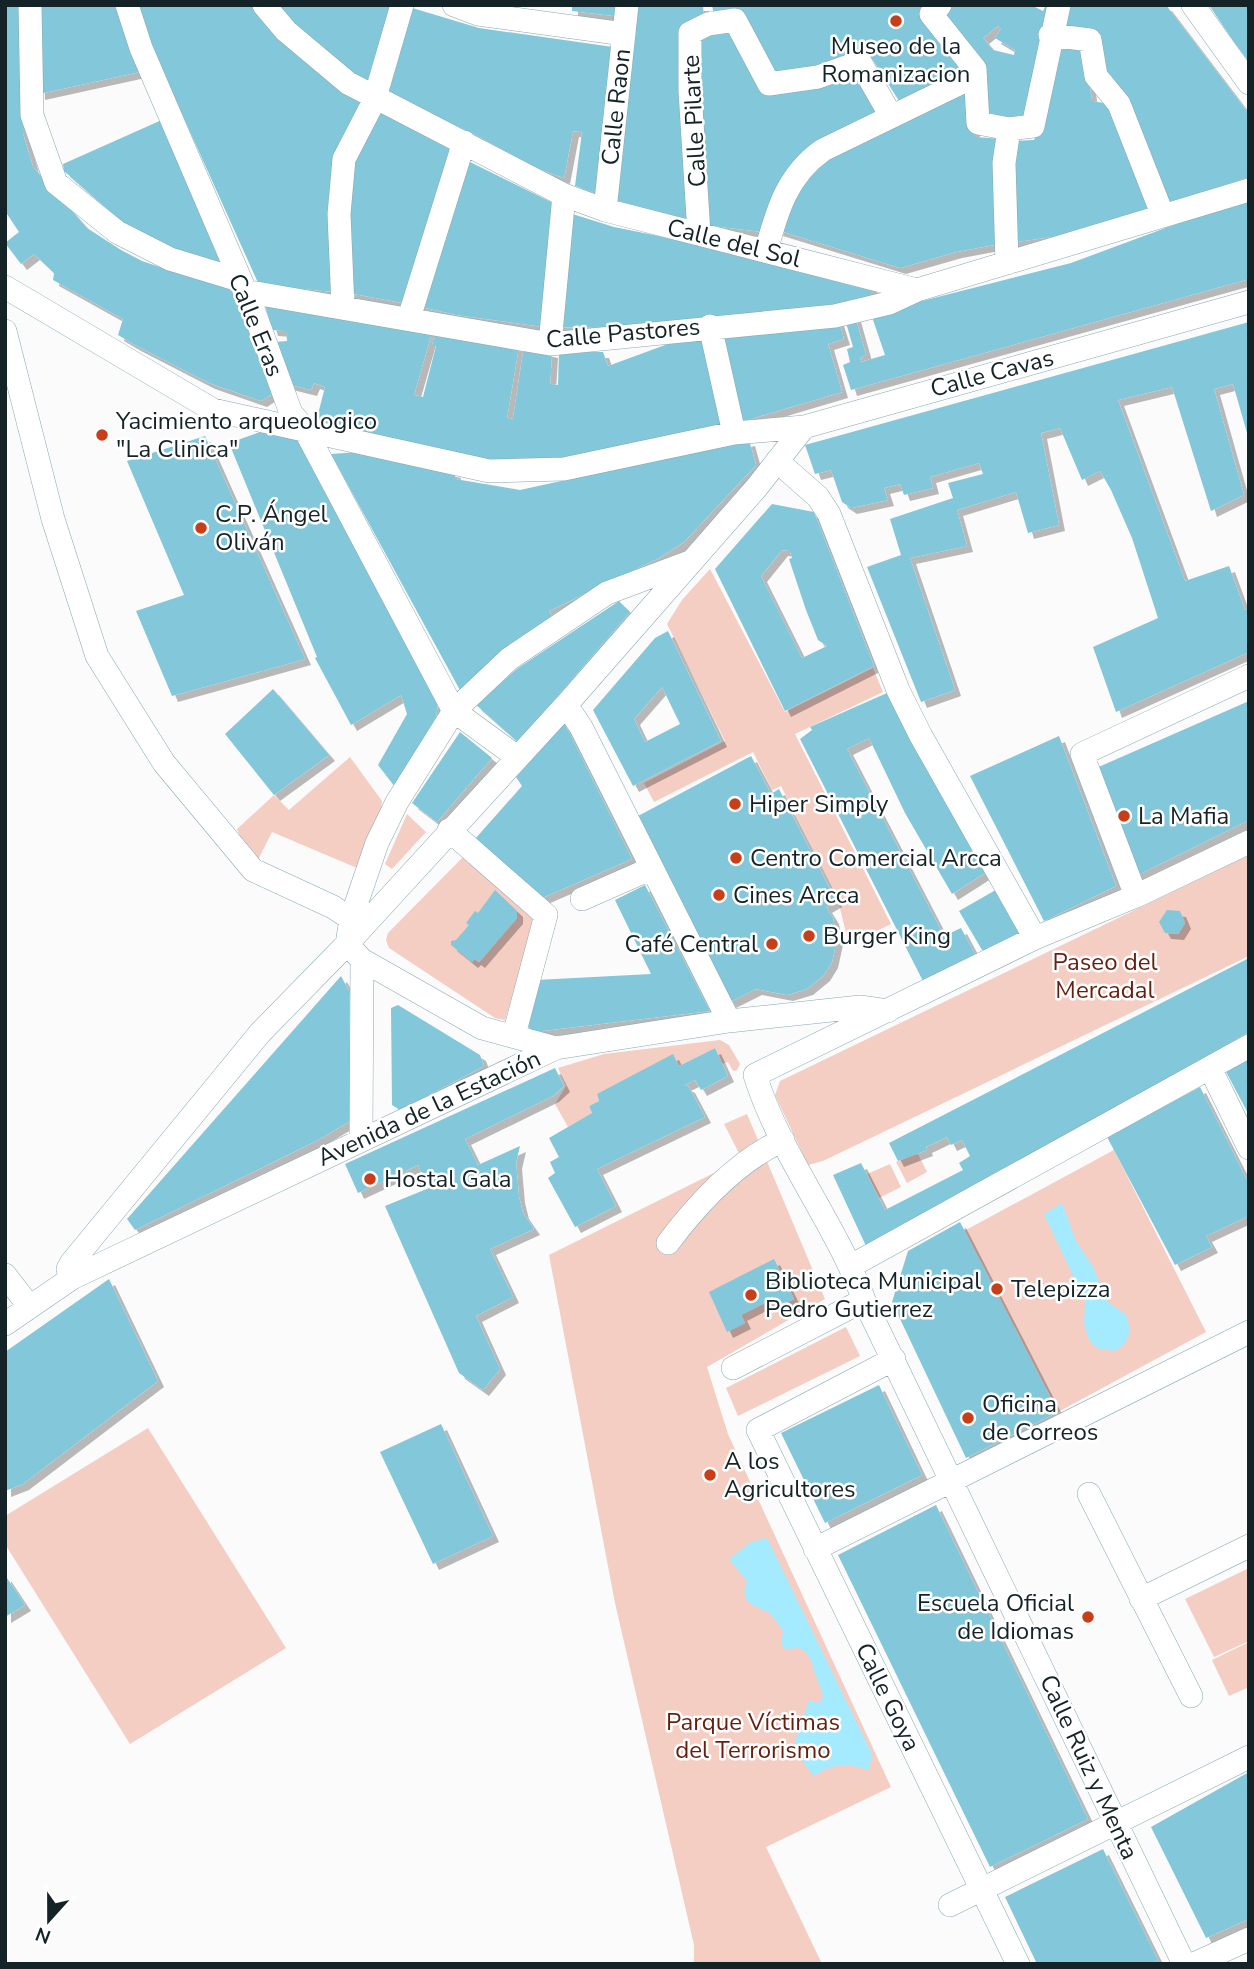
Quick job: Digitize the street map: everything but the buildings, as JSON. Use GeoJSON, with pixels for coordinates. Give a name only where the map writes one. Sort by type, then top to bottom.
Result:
{"type":"FeatureCollection","features":[{"type":"Feature","properties":{"kind":"street","name":"Calle Pastores"},"geometry":{"type":"LineString","coordinates":[[30,5],[32,115],[55,183],[117,232],[170,259],[242,285],[343,307],[550,344],[710,326],[835,316],[889,303],[917,290]]}},
{"type":"Feature","properties":{"kind":"street","name":"Calle Eras"},"geometry":{"type":"LineString","coordinates":[[127,5],[141,48],[242,285],[291,413],[304,428],[454,711],[517,757]]}},
{"type":"Feature","properties":{"kind":"street","name":"Calle del Sol"},"geometry":{"type":"LineString","coordinates":[[264,5],[286,31],[348,83],[376,95],[564,195],[605,210],[917,290]]}},
{"type":"Feature","properties":{"kind":"street"},"geometry":{"type":"LineString","coordinates":[[343,307],[339,214],[344,159],[376,95],[402,5]]}},
{"type":"Feature","properties":{"kind":"street"},"geometry":{"type":"LineString","coordinates":[[454,5],[478,14],[624,34]]}},
{"type":"Feature","properties":{"kind":"street","name":"Calle Raon"},"geometry":{"type":"LineString","coordinates":[[605,210],[627,5]]}},
{"type":"Feature","properties":{"kind":"street"},"geometry":{"type":"LineString","coordinates":[[940,5],[931,14],[975,69],[978,122],[1009,129],[1033,126],[1050,35],[1059,5]]}},
{"type":"Feature","properties":{"kind":"street"},"geometry":{"type":"LineString","coordinates":[[1193,5],[1249,83]]}},
{"type":"Feature","properties":{"kind":"street","name":"Calle Pilarte"},"geometry":{"type":"LineString","coordinates":[[699,234],[690,91],[690,33],[708,24],[735,20],[769,84],[818,77],[860,62],[891,116]]}},
{"type":"Feature","properties":{"kind":"street"},"geometry":{"type":"LineString","coordinates":[[1050,35],[1090,40],[1096,76],[1119,104],[1163,216]]}},
{"type":"Feature","properties":{"kind":"street"},"geometry":{"type":"LineString","coordinates":[[766,251],[778,209],[791,182],[807,161],[891,116],[975,76]]}},
{"type":"Feature","properties":{"kind":"street"},"geometry":{"type":"LineString","coordinates":[[1007,263],[1004,163],[1009,129]]}},
{"type":"Feature","properties":{"kind":"street"},"geometry":{"type":"LineString","coordinates":[[409,318],[464,142]]}},
{"type":"Feature","properties":{"kind":"street"},"geometry":{"type":"LineString","coordinates":[[917,290],[1249,190]]}},
{"type":"Feature","properties":{"kind":"street"},"geometry":{"type":"LineString","coordinates":[[550,344],[564,195]]}},
{"type":"Feature","properties":{"kind":"street","name":"Calle Cavas"},"geometry":{"type":"LineString","coordinates":[[5,287],[213,410],[304,428],[488,471],[564,469],[734,433],[804,427],[1249,302]]}},
{"type":"Feature","properties":{"kind":"street"},"geometry":{"type":"LineString","coordinates":[[710,326],[734,433]]}},
{"type":"Feature","properties":{"kind":"street"},"geometry":{"type":"LineString","coordinates":[[5,331],[53,519],[97,656],[164,763],[253,870],[333,907],[351,919]]}},
{"type":"Feature","properties":{"kind":"street"},"geometry":{"type":"LineString","coordinates":[[72,1278],[68,1269],[98,1228],[260,1033],[355,952],[449,830],[566,705],[693,561],[804,427]]}},
{"type":"Feature","properties":{"kind":"street"},"geometry":{"type":"LineString","coordinates":[[777,461],[818,497],[829,514],[881,667],[1035,938]]}},
{"type":"Feature","properties":{"kind":"street"},"geometry":{"type":"LineString","coordinates":[[361,1140],[355,952],[351,919],[377,843],[397,803],[454,711],[509,659],[607,593],[693,561]]}},
{"type":"Feature","properties":{"kind":"street"},"geometry":{"type":"LineString","coordinates":[[1136,895],[1082,754],[1249,676]]}},
{"type":"Feature","properties":{"kind":"street"},"geometry":{"type":"LineString","coordinates":[[566,705],[581,727],[650,869],[729,1021]]}},
{"type":"Feature","properties":{"kind":"street"},"geometry":{"type":"LineString","coordinates":[[449,830],[546,915],[514,1035]]}},
{"type":"Feature","properties":{"kind":"street"},"geometry":{"type":"LineString","coordinates":[[888,1012],[1035,938],[1136,895],[1249,842]]}},
{"type":"Feature","properties":{"kind":"street"},"geometry":{"type":"LineString","coordinates":[[582,899],[650,869]]}},
{"type":"Feature","properties":{"kind":"street"},"geometry":{"type":"LineString","coordinates":[[355,952],[482,1028],[556,1048]]}},
{"type":"Feature","properties":{"kind":"street","name":"Avenida de la Estación"},"geometry":{"type":"LineString","coordinates":[[5,1324],[72,1278],[556,1048],[729,1021],[860,1007],[888,1012]]}},
{"type":"Feature","properties":{"kind":"street","name":"Calle Ruiz y Menta"},"geometry":{"type":"LineString","coordinates":[[888,1012],[755,1075],[783,1140],[851,1266],[864,1300],[1184,1964]]}},
{"type":"Feature","properties":{"kind":"street"},"geometry":{"type":"LineString","coordinates":[[851,1266],[1249,1046]]}},
{"type":"Feature","properties":{"kind":"street"},"geometry":{"type":"LineString","coordinates":[[1210,1068],[1249,1148]]}},
{"type":"Feature","properties":{"kind":"street"},"geometry":{"type":"LineString","coordinates":[[668,1243],[693,1210],[760,1150],[783,1140]]}},
{"type":"Feature","properties":{"kind":"street"},"geometry":{"type":"LineString","coordinates":[[5,1275],[29,1306]]}},
{"type":"Feature","properties":{"kind":"street"},"geometry":{"type":"LineString","coordinates":[[733,1368],[864,1300]]}},
{"type":"Feature","properties":{"kind":"street"},"geometry":{"type":"LineString","coordinates":[[815,1549],[954,1482],[1249,1332]]}},
{"type":"Feature","properties":{"kind":"street","name":"Calle Goya"},"geometry":{"type":"LineString","coordinates":[[894,1359],[758,1430],[1018,1964]]}},
{"type":"Feature","properties":{"kind":"street"},"geometry":{"type":"LineString","coordinates":[[1089,1494],[1191,1696]]}},
{"type":"Feature","properties":{"kind":"street"},"geometry":{"type":"LineString","coordinates":[[1141,1599],[1249,1546]]}},
{"type":"Feature","properties":{"kind":"street"},"geometry":{"type":"LineString","coordinates":[[950,1905],[1249,1757]]}},
{"type":"Feature","properties":{"kind":"street"},"geometry":{"type":"LineString","coordinates":[[1194,1964],[1249,1939]]}},
{"type":"Feature","properties":{"kind":"green space"},"geometry":{"type":"Polygon","coordinates":[[[710,569],[785,712],[873,668],[883,692],[795,734],[891,924],[849,945],[838,900],[781,786],[772,790],[753,752],[654,802],[644,783],[725,741],[667,624],[682,600],[710,569]]]}},
{"type":"Feature","properties":{"kind":"green space"},"geometry":{"type":"Polygon","coordinates":[[[350,757],[382,801],[377,843],[357,868],[272,832],[253,870],[237,829],[274,795],[289,810],[350,757]]]}},
{"type":"Feature","properties":{"kind":"green space"},"geometry":{"type":"Polygon","coordinates":[[[407,814],[426,832],[392,869],[385,864],[407,814]]]}},
{"type":"Feature","properties":{"kind":"green space"},"geometry":{"type":"Polygon","coordinates":[[[466,854],[536,919],[505,1020],[495,1018],[389,948],[386,940],[388,933],[466,854]]]}},
{"type":"Feature","properties":{"kind":"green space","name":"Paseo del Mercadal"},"geometry":{"type":"Polygon","coordinates":[[[1249,855],[1249,956],[823,1161],[808,1165],[775,1095],[780,1081],[1249,855]]]}},
{"type":"Feature","properties":{"kind":"green space"},"geometry":{"type":"Polygon","coordinates":[[[720,1040],[729,1045],[740,1064],[737,1070],[733,1071],[728,1062],[722,1064],[715,1048],[679,1066],[597,1094],[599,1101],[589,1106],[592,1113],[568,1127],[555,1104],[566,1086],[558,1068],[604,1054],[720,1040]]]}},
{"type":"Feature","properties":{"kind":"green space","name":"Parque Víctimas del Terrorismo"},"geometry":{"type":"Polygon","coordinates":[[[747,1114],[825,1299],[707,1367],[728,1434],[891,1787],[766,1847],[822,1964],[694,1964],[694,1945],[615,1603],[549,1255],[742,1159],[724,1124],[747,1114]]]}},
{"type":"Feature","properties":{"kind":"green space"},"geometry":{"type":"Polygon","coordinates":[[[1114,1150],[1206,1332],[1058,1412],[964,1231],[1114,1150]]]}},
{"type":"Feature","properties":{"kind":"green space"},"geometry":{"type":"Polygon","coordinates":[[[917,1152],[927,1172],[907,1183],[896,1162],[917,1152]]]}},
{"type":"Feature","properties":{"kind":"green space"},"geometry":{"type":"Polygon","coordinates":[[[890,1164],[901,1187],[879,1198],[867,1174],[890,1164]]]}},
{"type":"Feature","properties":{"kind":"green space"},"geometry":{"type":"Polygon","coordinates":[[[846,1327],[860,1356],[738,1416],[726,1388],[846,1327]]]}},
{"type":"Feature","properties":{"kind":"green space"},"geometry":{"type":"Polygon","coordinates":[[[148,1428],[286,1648],[130,1744],[5,1544],[5,1516],[148,1428]]]}},
{"type":"Feature","properties":{"kind":"green space"},"geometry":{"type":"Polygon","coordinates":[[[1249,1568],[1249,1641],[1214,1657],[1185,1599],[1249,1568]]]}},
{"type":"Feature","properties":{"kind":"green space"},"geometry":{"type":"Polygon","coordinates":[[[1249,1642],[1249,1687],[1229,1696],[1212,1660],[1249,1642]]]}},
{"type":"Feature","properties":{"kind":"water"},"geometry":{"type":"Polygon","coordinates":[[[1062,1203],[1076,1241],[1093,1267],[1108,1302],[1126,1315],[1128,1336],[1114,1351],[1096,1348],[1089,1340],[1084,1324],[1085,1301],[1044,1214],[1062,1203]]]}},
{"type":"Feature","properties":{"kind":"water"},"geometry":{"type":"Polygon","coordinates":[[[767,1538],[872,1754],[869,1770],[841,1766],[814,1776],[802,1761],[804,1759],[795,1741],[809,1700],[818,1703],[823,1698],[812,1664],[807,1654],[799,1648],[785,1649],[781,1644],[783,1631],[769,1613],[746,1599],[747,1581],[729,1559],[751,1542],[767,1538]]]}},
{"type":"Feature","properties":{"kind":"place","name":"Museo de la Romanizacion"},"geometry":{"type":"Point","coordinates":[896,21]}},
{"type":"Feature","properties":{"kind":"place","name":"Yacimiento arqueologico \"La Clinica\""},"geometry":{"type":"Point","coordinates":[102,435]}},
{"type":"Feature","properties":{"kind":"place","name":"C.P. Ángel Oliván"},"geometry":{"type":"Point","coordinates":[201,528]}},
{"type":"Feature","properties":{"kind":"place","name":"Hiper Simply"},"geometry":{"type":"Point","coordinates":[735,804]}},
{"type":"Feature","properties":{"kind":"place","name":"La Mafia"},"geometry":{"type":"Point","coordinates":[1124,816]}},
{"type":"Feature","properties":{"kind":"place","name":"Centro Comercial Arcca"},"geometry":{"type":"Point","coordinates":[736,858]}},
{"type":"Feature","properties":{"kind":"place","name":"Cines Arcca"},"geometry":{"type":"Point","coordinates":[719,895]}},
{"type":"Feature","properties":{"kind":"place","name":"Burger King"},"geometry":{"type":"Point","coordinates":[809,936]}},
{"type":"Feature","properties":{"kind":"place","name":"Café Central"},"geometry":{"type":"Point","coordinates":[772,944]}},
{"type":"Feature","properties":{"kind":"place","name":"Hostal Gala"},"geometry":{"type":"Point","coordinates":[370,1179]}},
{"type":"Feature","properties":{"kind":"place","name":"Telepizza"},"geometry":{"type":"Point","coordinates":[997,1289]}},
{"type":"Feature","properties":{"kind":"place","name":"Biblioteca Municipal Pedro Gutierrez"},"geometry":{"type":"Point","coordinates":[751,1295]}},
{"type":"Feature","properties":{"kind":"place","name":"Oficina de Correos"},"geometry":{"type":"Point","coordinates":[968,1418]}},
{"type":"Feature","properties":{"kind":"place","name":"A los Agricultores"},"geometry":{"type":"Point","coordinates":[710,1475]}},
{"type":"Feature","properties":{"kind":"place","name":"Escuela Oficial de Idiomas"},"geometry":{"type":"Point","coordinates":[1088,1617]}}]}
